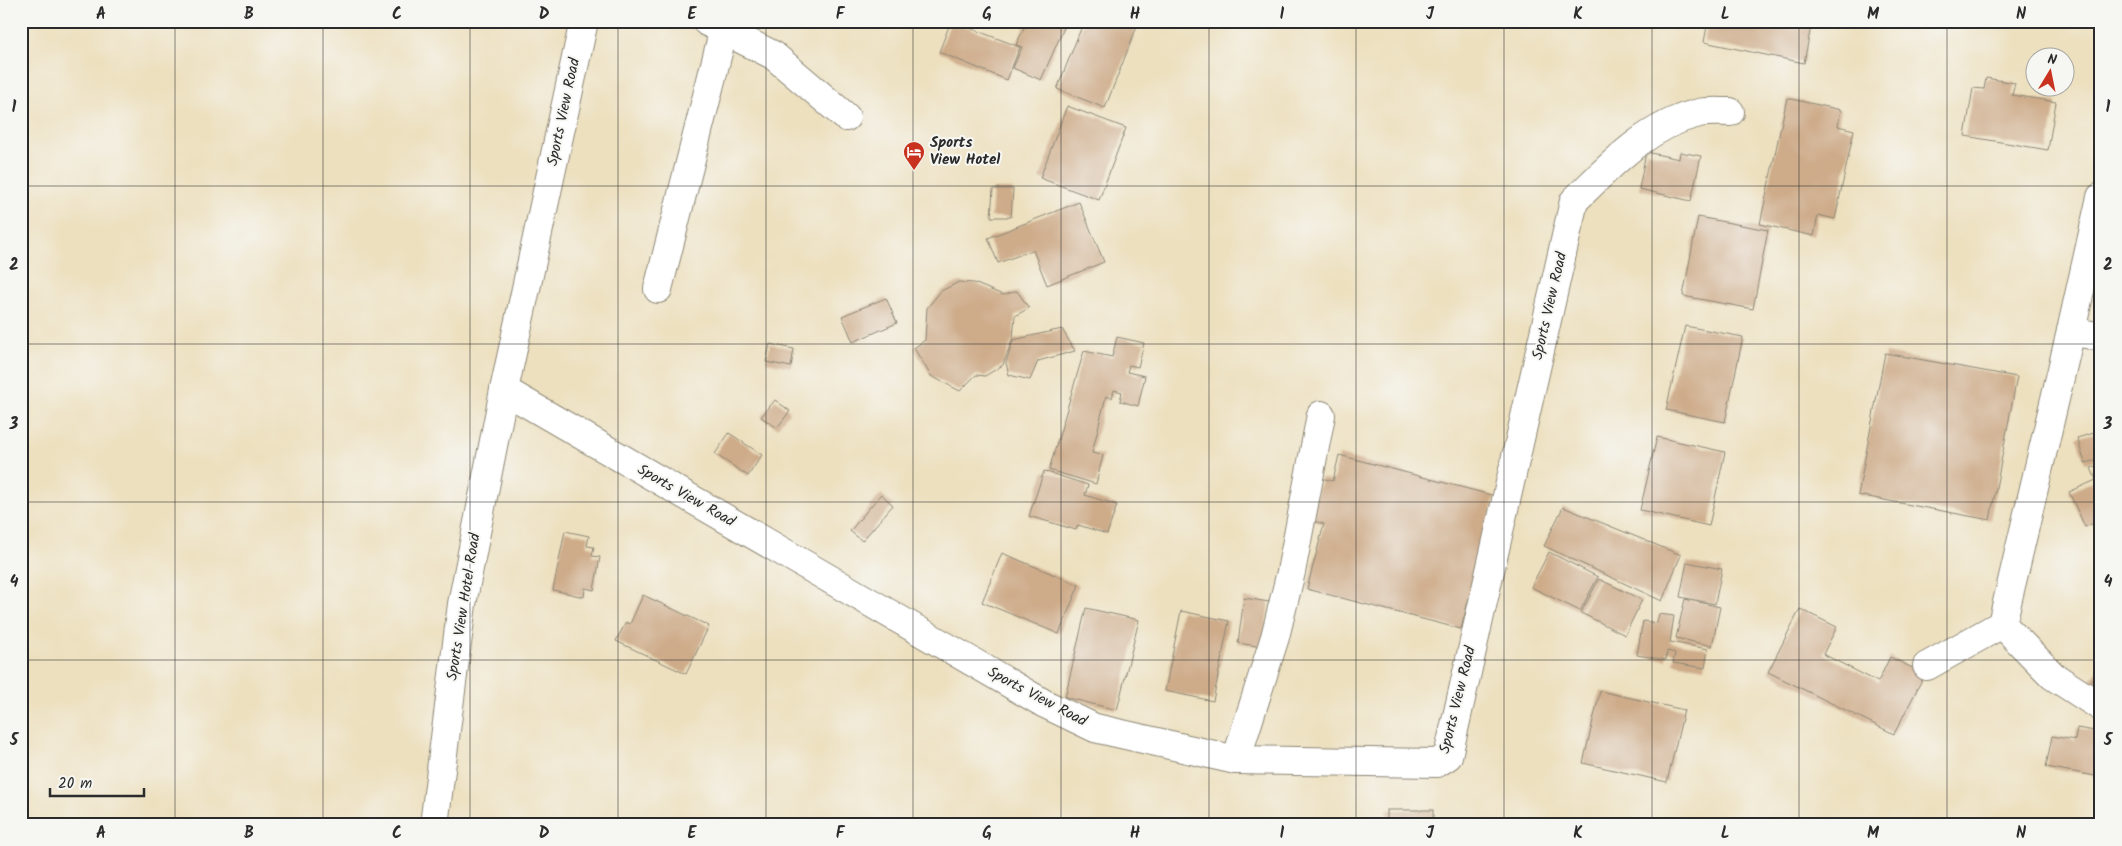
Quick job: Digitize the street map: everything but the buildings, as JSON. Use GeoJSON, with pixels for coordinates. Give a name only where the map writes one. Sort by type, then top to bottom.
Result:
{"type":"FeatureCollection","features":[{"type":"Feature","properties":{"kind":"street","name":"Sports View Road"},"geometry":{"type":"LineString","coordinates":[[584,21],[504,390],[1044,704],[1095,728],[1236,760],[1437,763],[1448,756],[1574,201],[1625,151],[1669,122],[1700,113],[1730,112]]}},
{"type":"Feature","properties":{"kind":"street"},"geometry":{"type":"LineString","coordinates":[[658,289],[719,24],[773,56],[846,117]]}},
{"type":"Feature","properties":{"kind":"street"},"geometry":{"type":"LineString","coordinates":[[1927,666],[2002,624],[2072,330],[2101,197]]}},
{"type":"Feature","properties":{"kind":"street"},"geometry":{"type":"LineString","coordinates":[[2072,330],[2101,338]]}},
{"type":"Feature","properties":{"kind":"street","name":"Sports View Hotel Road"},"geometry":{"type":"LineString","coordinates":[[434,825],[462,604],[504,390]]}},
{"type":"Feature","properties":{"kind":"street"},"geometry":{"type":"LineString","coordinates":[[1236,760],[1274,637],[1291,572],[1321,416]]}},
{"type":"Feature","properties":{"kind":"street"},"geometry":{"type":"LineString","coordinates":[[2002,624],[2053,676],[2101,707]]}},
{"type":"Feature","properties":{"kind":"place","name":"Sports View Hotel"},"geometry":{"type":"Point","coordinates":[914,171]}}]}
